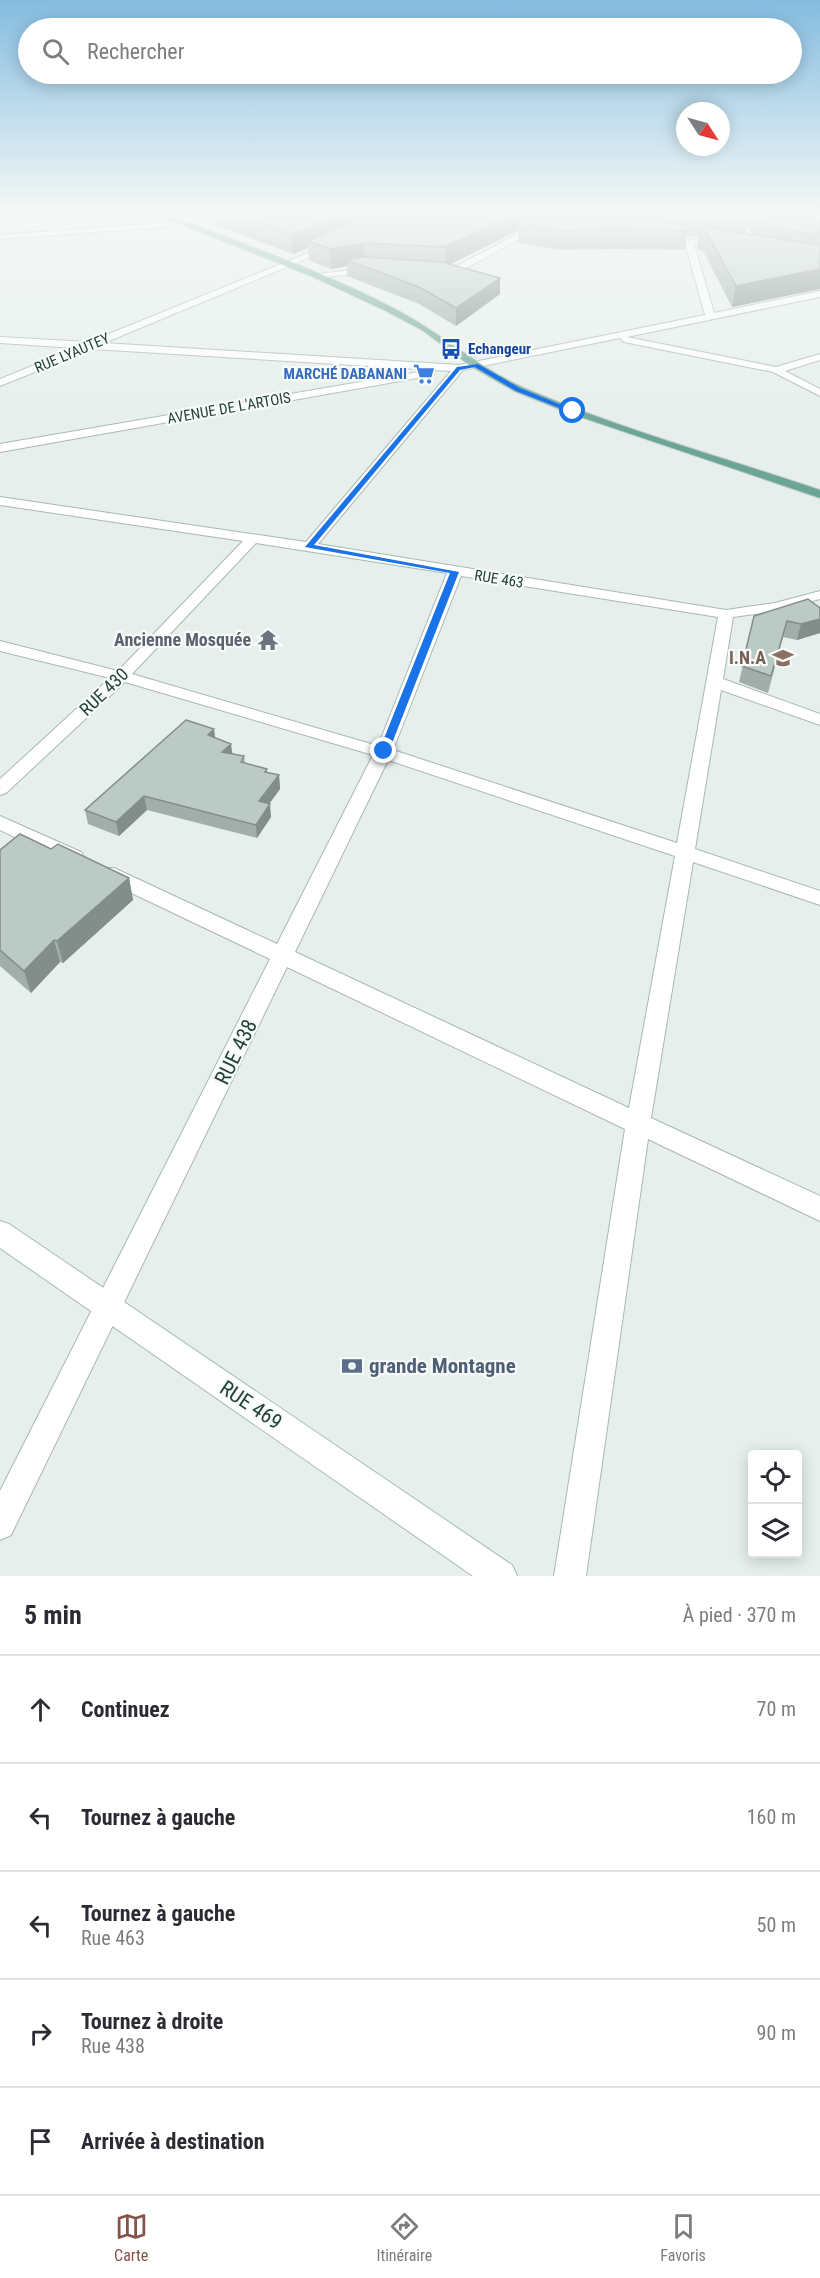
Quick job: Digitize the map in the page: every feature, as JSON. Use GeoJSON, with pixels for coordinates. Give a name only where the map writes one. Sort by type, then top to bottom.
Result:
{"type":"FeatureCollection","features":[{"type":"Feature","properties":{"kind":"main road"},"geometry":{"type":"LineString","coordinates":[[336,285],[425,328],[476,365],[518,389],[573,411],[820,494]]}},
{"type":"Feature","properties":{"kind":"street","name":"RUE LYAUTEY"},"geometry":{"type":"LineString","coordinates":[[0,383],[238,285]]}},
{"type":"Feature","properties":{"kind":"street"},"geometry":{"type":"LineString","coordinates":[[701,285],[711,318]]}},
{"type":"Feature","properties":{"kind":"street"},"geometry":{"type":"LineString","coordinates":[[0,340],[459,368],[820,294]]}},
{"type":"Feature","properties":{"kind":"street"},"geometry":{"type":"LineString","coordinates":[[615,337],[776,370],[820,393]]}},
{"type":"Feature","properties":{"kind":"street"},"geometry":{"type":"LineString","coordinates":[[776,370],[820,357]]}},
{"type":"Feature","properties":{"kind":"street"},"geometry":{"type":"LineString","coordinates":[[309,547],[459,368]]}},
{"type":"Feature","properties":{"kind":"street","name":"AVENUE DE L'ARTOIS"},"geometry":{"type":"LineString","coordinates":[[0,448],[459,368]]}},
{"type":"Feature","properties":{"kind":"street","name":"RUE 463"},"geometry":{"type":"LineString","coordinates":[[3,504],[253,538],[726,614],[776,607],[820,596]]}},
{"type":"Feature","properties":{"kind":"street","name":"RUE 430"},"geometry":{"type":"LineString","coordinates":[[0,789],[123,675],[253,538]]}},
{"type":"Feature","properties":{"kind":"street","name":"RUE 438"},"geometry":{"type":"LineString","coordinates":[[0,1524],[384,751],[455,572]]}},
{"type":"Feature","properties":{"kind":"street"},"geometry":{"type":"LineString","coordinates":[[570,1576],[638,1124],[726,614]]}},
{"type":"Feature","properties":{"kind":"street"},"geometry":{"type":"LineString","coordinates":[[0,646],[123,675],[384,751],[820,898]]}},
{"type":"Feature","properties":{"kind":"street"},"geometry":{"type":"LineString","coordinates":[[716,681],[820,720]]}},
{"type":"Feature","properties":{"kind":"street"},"geometry":{"type":"LineString","coordinates":[[0,822],[820,1209]]}},
{"type":"Feature","properties":{"kind":"street","name":"RUE 469"},"geometry":{"type":"LineString","coordinates":[[0,1233],[501,1576]]}},
{"type":"Feature","properties":{"kind":"building"},"geometry":{"type":"Polygon","coordinates":[[[412,285],[490,285],[456,308],[412,285]]]}},
{"type":"Feature","properties":{"kind":"building"},"geometry":{"type":"Polygon","coordinates":[[[808,599],[820,608],[820,619],[801,624],[787,621],[771,676],[742,666],[754,616],[808,599]]]}},
{"type":"Feature","properties":{"kind":"building"},"geometry":{"type":"Polygon","coordinates":[[[186,720],[214,729],[208,735],[231,744],[222,752],[244,756],[241,762],[279,775],[259,801],[270,804],[256,825],[144,796],[116,822],[85,810],[186,720]]]}},
{"type":"Feature","properties":{"kind":"building"},"geometry":{"type":"Polygon","coordinates":[[[20,834],[51,849],[58,844],[129,878],[57,941],[54,940],[24,971],[0,950],[0,850],[20,834]]]}},
{"type":"Feature","properties":{"kind":"place","name":"Echangeur"},"geometry":{"type":"Point","coordinates":[451,349]}},
{"type":"Feature","properties":{"kind":"place","name":"MARCHÉ DABANANI"},"geometry":{"type":"Point","coordinates":[424,374]}},
{"type":"Feature","properties":{"kind":"place","name":"Ancienne Mosquée"},"geometry":{"type":"Point","coordinates":[268,640]}},
{"type":"Feature","properties":{"kind":"place","name":"I.N.A"},"geometry":{"type":"Point","coordinates":[783,658]}},
{"type":"Feature","properties":{"kind":"place","name":"grande Montagne"},"geometry":{"type":"Point","coordinates":[352,1366]}},
{"type":"Feature","properties":{"kind":"route"},"geometry":{"type":"LineString","coordinates":[[384,751],[455,572],[309,547],[459,368],[476,365],[518,389],[573,411]]}}]}
